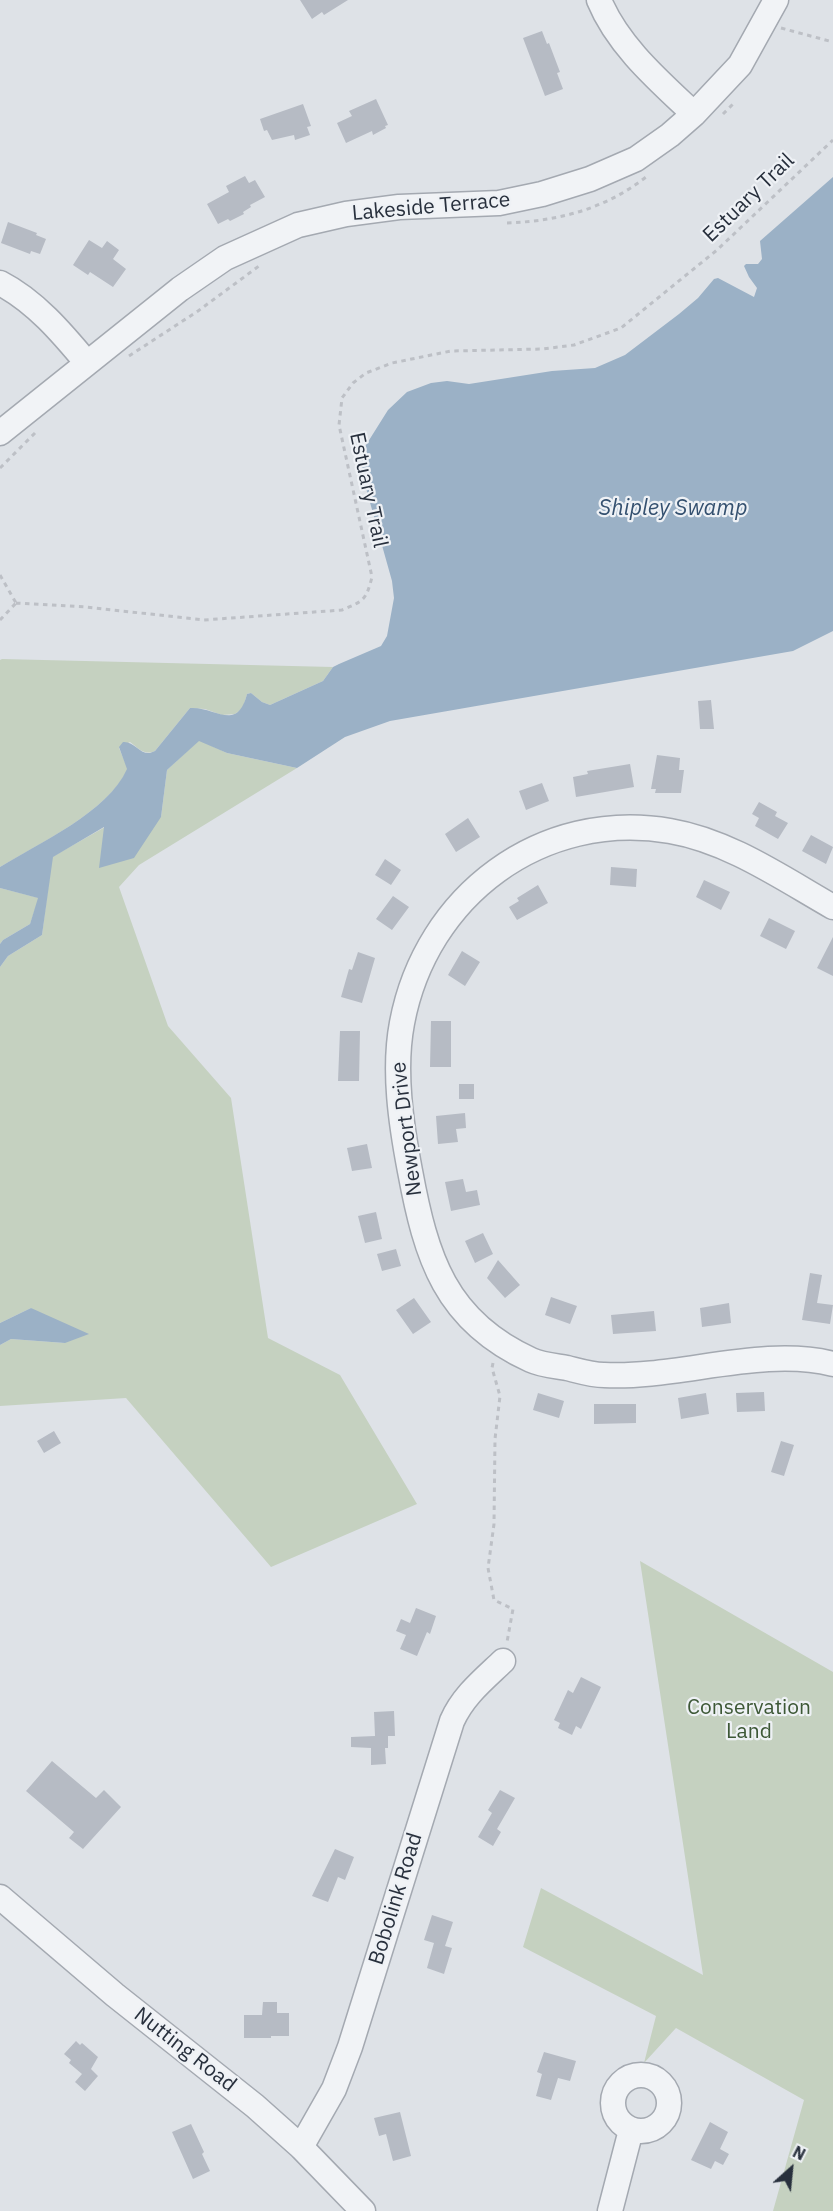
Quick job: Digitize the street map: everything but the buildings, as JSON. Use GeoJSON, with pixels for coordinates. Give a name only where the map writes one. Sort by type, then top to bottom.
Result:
{"type":"FeatureCollection","features":[{"type":"Feature","properties":{"kind":"street"},"geometry":{"type":"LineString","coordinates":[[599,0],[617,32],[652,74],[694,114]]}},
{"type":"Feature","properties":{"kind":"street","name":"Lakeside Terrace"},"geometry":{"type":"LineString","coordinates":[[0,433],[180,289],[225,258],[298,225],[346,214],[399,207],[499,203],[543,194],[590,179],[636,159],[670,135],[694,114],[777,22]]}},
{"type":"Feature","properties":{"kind":"street"},"geometry":{"type":"LineString","coordinates":[[0,283],[42,314],[87,363]]}},
{"type":"Feature","properties":{"kind":"street","name":"Newport Drive"},"geometry":{"type":"LineString","coordinates":[[833,907],[759,864],[699,838],[670,831],[616,828],[573,835],[544,843],[485,879],[450,914],[429,948],[418,972],[402,1021],[398,1068],[401,1109],[417,1210],[437,1272],[451,1298],[473,1321],[499,1342],[534,1361],[603,1376],[792,1359],[833,1364]]}},
{"type":"Feature","properties":{"kind":"street","name":"Bobolink Road"},"geometry":{"type":"LineString","coordinates":[[301,2147],[334,2089],[350,2047],[452,1721],[468,1694],[503,1661]]}},
{"type":"Feature","properties":{"kind":"street","name":"Nutting Road"},"geometry":{"type":"LineString","coordinates":[[0,1897],[115,1995],[255,2106],[301,2147],[363,2211]]}},
{"type":"Feature","properties":{"kind":"street"},"geometry":{"type":"LineString","coordinates":[[610,2211],[631,2130]]}},
{"type":"Feature","properties":{"kind":"path"},"geometry":{"type":"LineString","coordinates":[[777,22],[833,42]]}},
{"type":"Feature","properties":{"kind":"path"},"geometry":{"type":"LineString","coordinates":[[722,115],[731,107],[735,99]]}},
{"type":"Feature","properties":{"kind":"path","name":"Estuary Trail"},"geometry":{"type":"LineString","coordinates":[[16,603],[86,606],[204,620],[342,610],[361,603],[367,596],[372,577],[339,424],[342,398],[354,383],[366,373],[392,363],[439,353],[543,349],[574,345],[621,328],[717,250],[833,140]]}},
{"type":"Feature","properties":{"kind":"path"},"geometry":{"type":"LineString","coordinates":[[498,223],[557,218],[596,207],[627,193],[653,172]]}},
{"type":"Feature","properties":{"kind":"path"},"geometry":{"type":"LineString","coordinates":[[123,358],[132,355],[198,311],[261,265]]}},
{"type":"Feature","properties":{"kind":"path"},"geometry":{"type":"LineString","coordinates":[[0,468],[38,429]]}},
{"type":"Feature","properties":{"kind":"path"},"geometry":{"type":"LineString","coordinates":[[0,575],[16,603],[0,620]]}},
{"type":"Feature","properties":{"kind":"path"},"geometry":{"type":"LineString","coordinates":[[499,1342],[492,1368],[500,1396],[495,1439],[494,1524],[488,1568],[494,1600],[513,1609],[503,1661]]}},
{"type":"Feature","properties":{"kind":"green space"},"geometry":{"type":"Polygon","coordinates":[[[0,660],[333,667],[323,681],[270,705],[251,693],[247,694],[243,708],[235,714],[222,715],[205,709],[190,708],[155,751],[144,752],[130,742],[119,748],[128,769],[105,799],[89,813],[53,837],[0,867],[0,660]]]}},
{"type":"Feature","properties":{"kind":"green space"},"geometry":{"type":"Polygon","coordinates":[[[199,740],[227,753],[297,768],[139,865],[119,887],[168,1026],[231,1098],[268,1338],[340,1375],[417,1504],[271,1567],[126,1398],[0,1406],[0,1345],[11,1339],[65,1343],[31,1308],[0,1323],[0,967],[8,956],[42,935],[52,857],[105,827],[161,817],[167,770],[199,740]]]}},
{"type":"Feature","properties":{"kind":"green space"},"geometry":{"type":"Polygon","coordinates":[[[0,888],[39,898],[30,924],[0,944],[0,888]]]}},
{"type":"Feature","properties":{"kind":"green space","name":"Conservation Land"},"geometry":{"type":"Polygon","coordinates":[[[640,1561],[833,1672],[833,2211],[773,2211],[804,2100],[676,2028],[644,2063],[656,2016],[523,1947],[541,1888],[703,1975],[640,1561]]]}},
{"type":"Feature","properties":{"kind":"water","name":"Shipley Swamp"},"geometry":{"type":"Polygon","coordinates":[[[833,177],[833,631],[793,651],[390,721],[345,737],[297,768],[227,753],[199,741],[167,770],[161,817],[134,858],[99,868],[104,827],[53,857],[42,935],[8,956],[0,967],[0,944],[30,924],[38,898],[0,888],[0,867],[71,825],[105,799],[118,785],[127,769],[119,747],[123,742],[150,753],[155,751],[190,708],[231,715],[243,706],[247,694],[251,693],[270,705],[323,681],[333,667],[381,646],[387,636],[394,598],[392,581],[362,474],[363,452],[388,410],[407,392],[431,383],[447,381],[469,384],[552,371],[595,368],[625,355],[698,298],[714,279],[718,278],[754,297],[757,288],[744,266],[758,264],[762,259],[760,241],[833,177]]]}},
{"type":"Feature","properties":{"kind":"water"},"geometry":{"type":"Polygon","coordinates":[[[31,1308],[89,1334],[65,1343],[11,1339],[0,1345],[0,1323],[31,1308]]]}}]}
